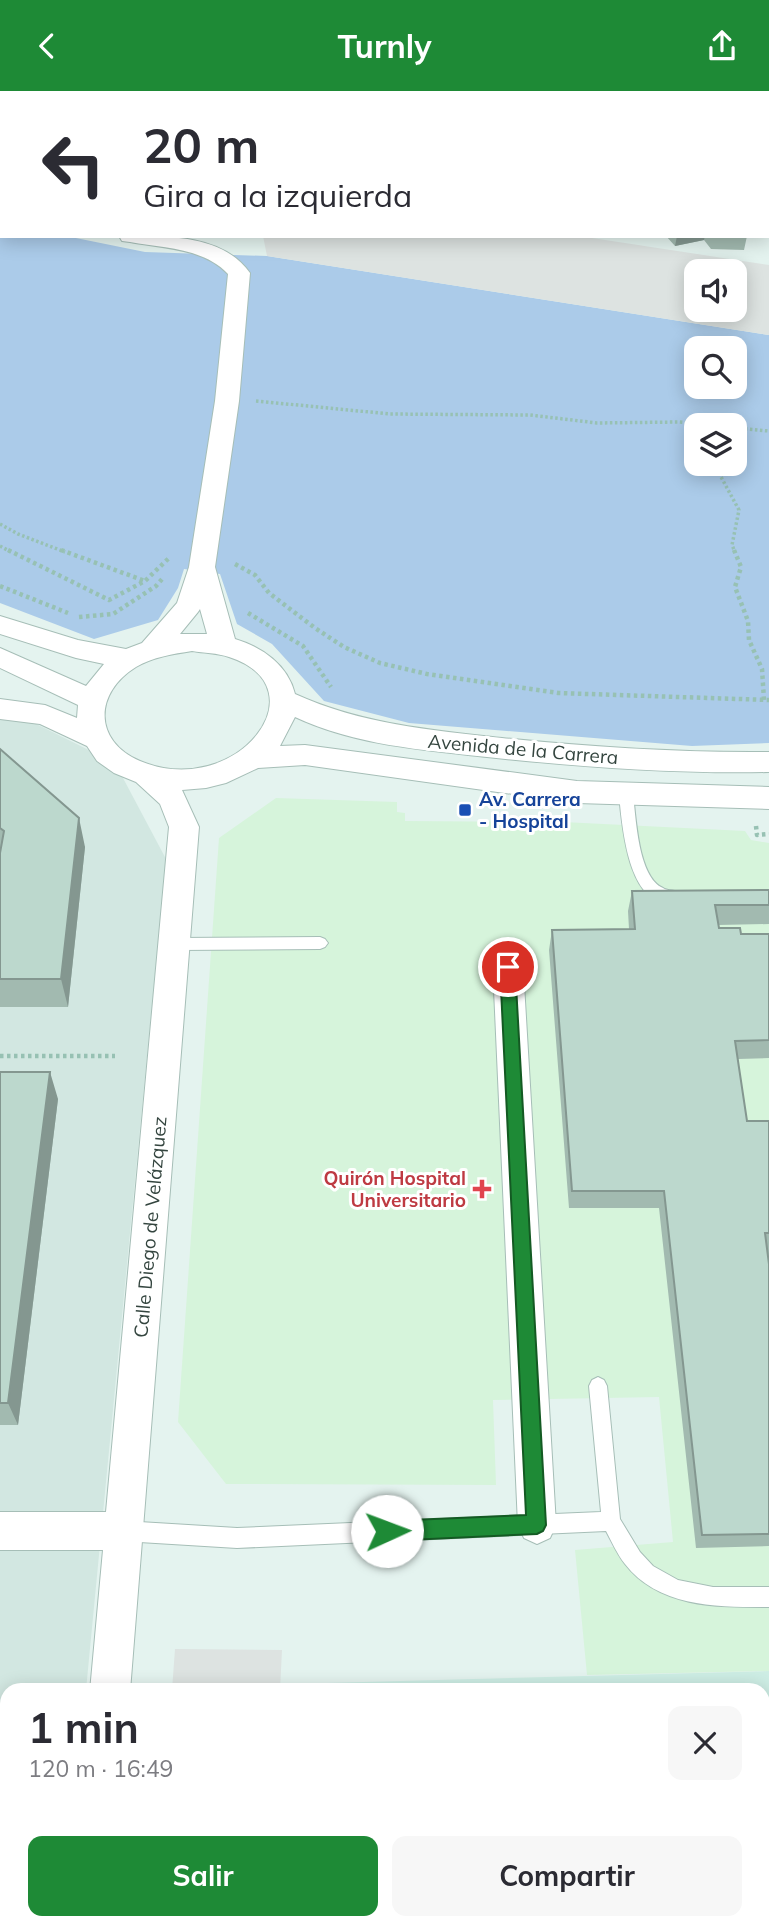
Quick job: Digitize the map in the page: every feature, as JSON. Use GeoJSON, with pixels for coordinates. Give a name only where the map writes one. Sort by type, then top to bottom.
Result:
{"type":"FeatureCollection","features":[{"type":"Feature","properties":{"kind":"street"},"geometry":{"type":"LineString","coordinates":[[140,238],[213,253],[231,262],[239,273],[227,401],[203,560],[189,606],[153,648]]}},
{"type":"Feature","properties":{"kind":"street"},"geometry":{"type":"LineString","coordinates":[[203,560],[223,645]]}},
{"type":"Feature","properties":{"kind":"street"},"geometry":{"type":"LineString","coordinates":[[0,625],[76,649],[127,659]]}},
{"type":"Feature","properties":{"kind":"street"},"geometry":{"type":"LineString","coordinates":[[192,642],[223,645],[247,654],[264,666],[278,684],[284,700],[282,721],[273,739],[253,758],[237,768],[206,778],[180,780],[147,776],[107,754],[96,739],[90,717],[92,700],[104,678],[127,659],[153,648],[192,642]]}},
{"type":"Feature","properties":{"kind":"street"},"geometry":{"type":"LineString","coordinates":[[0,657],[92,700]]}},
{"type":"Feature","properties":{"kind":"street","name":"Avenida de la Carrera"},"geometry":{"type":"LineString","coordinates":[[284,700],[313,715],[350,728],[392,736],[581,757],[769,762]]}},
{"type":"Feature","properties":{"kind":"street"},"geometry":{"type":"LineString","coordinates":[[0,709],[45,715],[96,739]]}},
{"type":"Feature","properties":{"kind":"street","name":"Avenida de la Carrera"},"geometry":{"type":"LineString","coordinates":[[253,758],[304,755],[577,792],[761,798]]}},
{"type":"Feature","properties":{"kind":"street","name":"Calle Diego de Velázquez"},"geometry":{"type":"LineString","coordinates":[[111,1683],[184,827],[172,798],[147,776]]}},
{"type":"Feature","properties":{"kind":"street"},"geometry":{"type":"LineString","coordinates":[[508,967],[537,1525]]}},
{"type":"Feature","properties":{"kind":"street"},"geometry":{"type":"LineString","coordinates":[[0,1531],[122,1531]]}},
{"type":"Feature","properties":{"kind":"lane"},"geometry":{"type":"LineString","coordinates":[[626,794],[633,847],[641,873],[657,893],[696,900]]}},
{"type":"Feature","properties":{"kind":"lane"},"geometry":{"type":"LineString","coordinates":[[176,944],[320,943]]}},
{"type":"Feature","properties":{"kind":"lane"},"geometry":{"type":"LineString","coordinates":[[598,1386],[611,1521],[632,1559],[658,1584],[703,1597],[769,1597]]}},
{"type":"Feature","properties":{"kind":"lane"},"geometry":{"type":"LineString","coordinates":[[122,1531],[237,1538],[611,1521]]}},
{"type":"Feature","properties":{"kind":"path"},"geometry":{"type":"LineString","coordinates":[[227,401],[390,414],[530,415],[597,423],[684,422]]}},
{"type":"Feature","properties":{"kind":"path"},"geometry":{"type":"LineString","coordinates":[[747,429],[769,431]]}},
{"type":"Feature","properties":{"kind":"path"},"geometry":{"type":"LineString","coordinates":[[0,546],[109,600],[145,581],[171,557],[230,562],[255,575],[269,593],[344,647],[380,663],[466,681],[558,692],[766,700],[762,669],[749,640],[748,621],[735,587],[741,568],[732,545],[739,510],[721,476]]}},
{"type":"Feature","properties":{"kind":"path"},"geometry":{"type":"LineString","coordinates":[[0,524],[18,534],[145,581]]}},
{"type":"Feature","properties":{"kind":"path"},"geometry":{"type":"LineString","coordinates":[[0,586],[80,618],[113,614],[156,586],[172,567],[203,560]]}},
{"type":"Feature","properties":{"kind":"path"},"geometry":{"type":"LineString","coordinates":[[247,613],[303,646],[332,689]]}},
{"type":"Feature","properties":{"kind":"path"},"geometry":{"type":"LineString","coordinates":[[761,798],[757,835],[769,834]]}},
{"type":"Feature","properties":{"kind":"path"},"geometry":{"type":"LineString","coordinates":[[0,1056],[116,1056]]}},
{"type":"Feature","properties":{"kind":"shaded area"},"geometry":{"type":"Polygon","coordinates":[[[0,238],[76,238],[145,252],[267,256],[769,335],[769,743],[692,746],[409,723],[324,701],[272,644],[237,624],[220,574],[184,569],[178,588],[158,620],[94,639],[0,603],[0,238]]]}},
{"type":"Feature","properties":{"kind":"shaded area"},"geometry":{"type":"Polygon","coordinates":[[[263,238],[592,238],[730,259],[684,259],[684,322],[267,256],[263,238]]]}},
{"type":"Feature","properties":{"kind":"shaded area"},"geometry":{"type":"Polygon","coordinates":[[[747,262],[769,265],[769,335],[686,322],[747,322],[747,262]]]}},
{"type":"Feature","properties":{"kind":"shaded area"},"geometry":{"type":"Polygon","coordinates":[[[0,706],[115,763],[166,859],[87,1683],[0,1683],[0,706]]]}},
{"type":"Feature","properties":{"kind":"shaded area","name":"Quirón Hospital Universitario"},"geometry":{"type":"Polygon","coordinates":[[[276,798],[397,802],[397,812],[405,813],[405,821],[563,822],[745,831],[751,840],[769,843],[769,1671],[587,1675],[575,1550],[673,1542],[659,1397],[493,1400],[496,1485],[226,1484],[178,1422],[219,838],[276,798]]]}},
{"type":"Feature","properties":{"kind":"shaded area"},"geometry":{"type":"Polygon","coordinates":[[[175,1649],[282,1650],[280,1683],[173,1683],[175,1649]]]}},
{"type":"Feature","properties":{"kind":"shaded area"},"geometry":{"type":"Polygon","coordinates":[[[769,1671],[769,1683],[327,1683],[769,1671]]]}},
{"type":"Feature","properties":{"kind":"building"},"geometry":{"type":"Polygon","coordinates":[[[0,749],[79,818],[61,979],[0,979],[0,853],[4,831],[0,828],[0,749]]]}},
{"type":"Feature","properties":{"kind":"building"},"geometry":{"type":"Polygon","coordinates":[[[769,890],[769,905],[715,905],[719,928],[740,928],[741,934],[769,934],[769,1040],[735,1041],[747,1121],[769,1121],[769,1233],[765,1233],[769,1264],[769,1534],[702,1535],[664,1191],[572,1191],[552,930],[635,929],[632,891],[769,890]]]}},
{"type":"Feature","properties":{"kind":"building"},"geometry":{"type":"Polygon","coordinates":[[[0,1072],[50,1072],[8,1403],[0,1403],[0,1072]]]}},
{"type":"Feature","properties":{"kind":"place","name":"Av. Carrera - Hospital"},"geometry":{"type":"Point","coordinates":[465,810]}},
{"type":"Feature","properties":{"kind":"place","name":"Quirón Hospital Universitario"},"geometry":{"type":"Point","coordinates":[482,1189]}},
{"type":"Feature","properties":{"kind":"route"},"geometry":{"type":"LineString","coordinates":[[387,1531],[537,1525],[508,967]]}}]}
